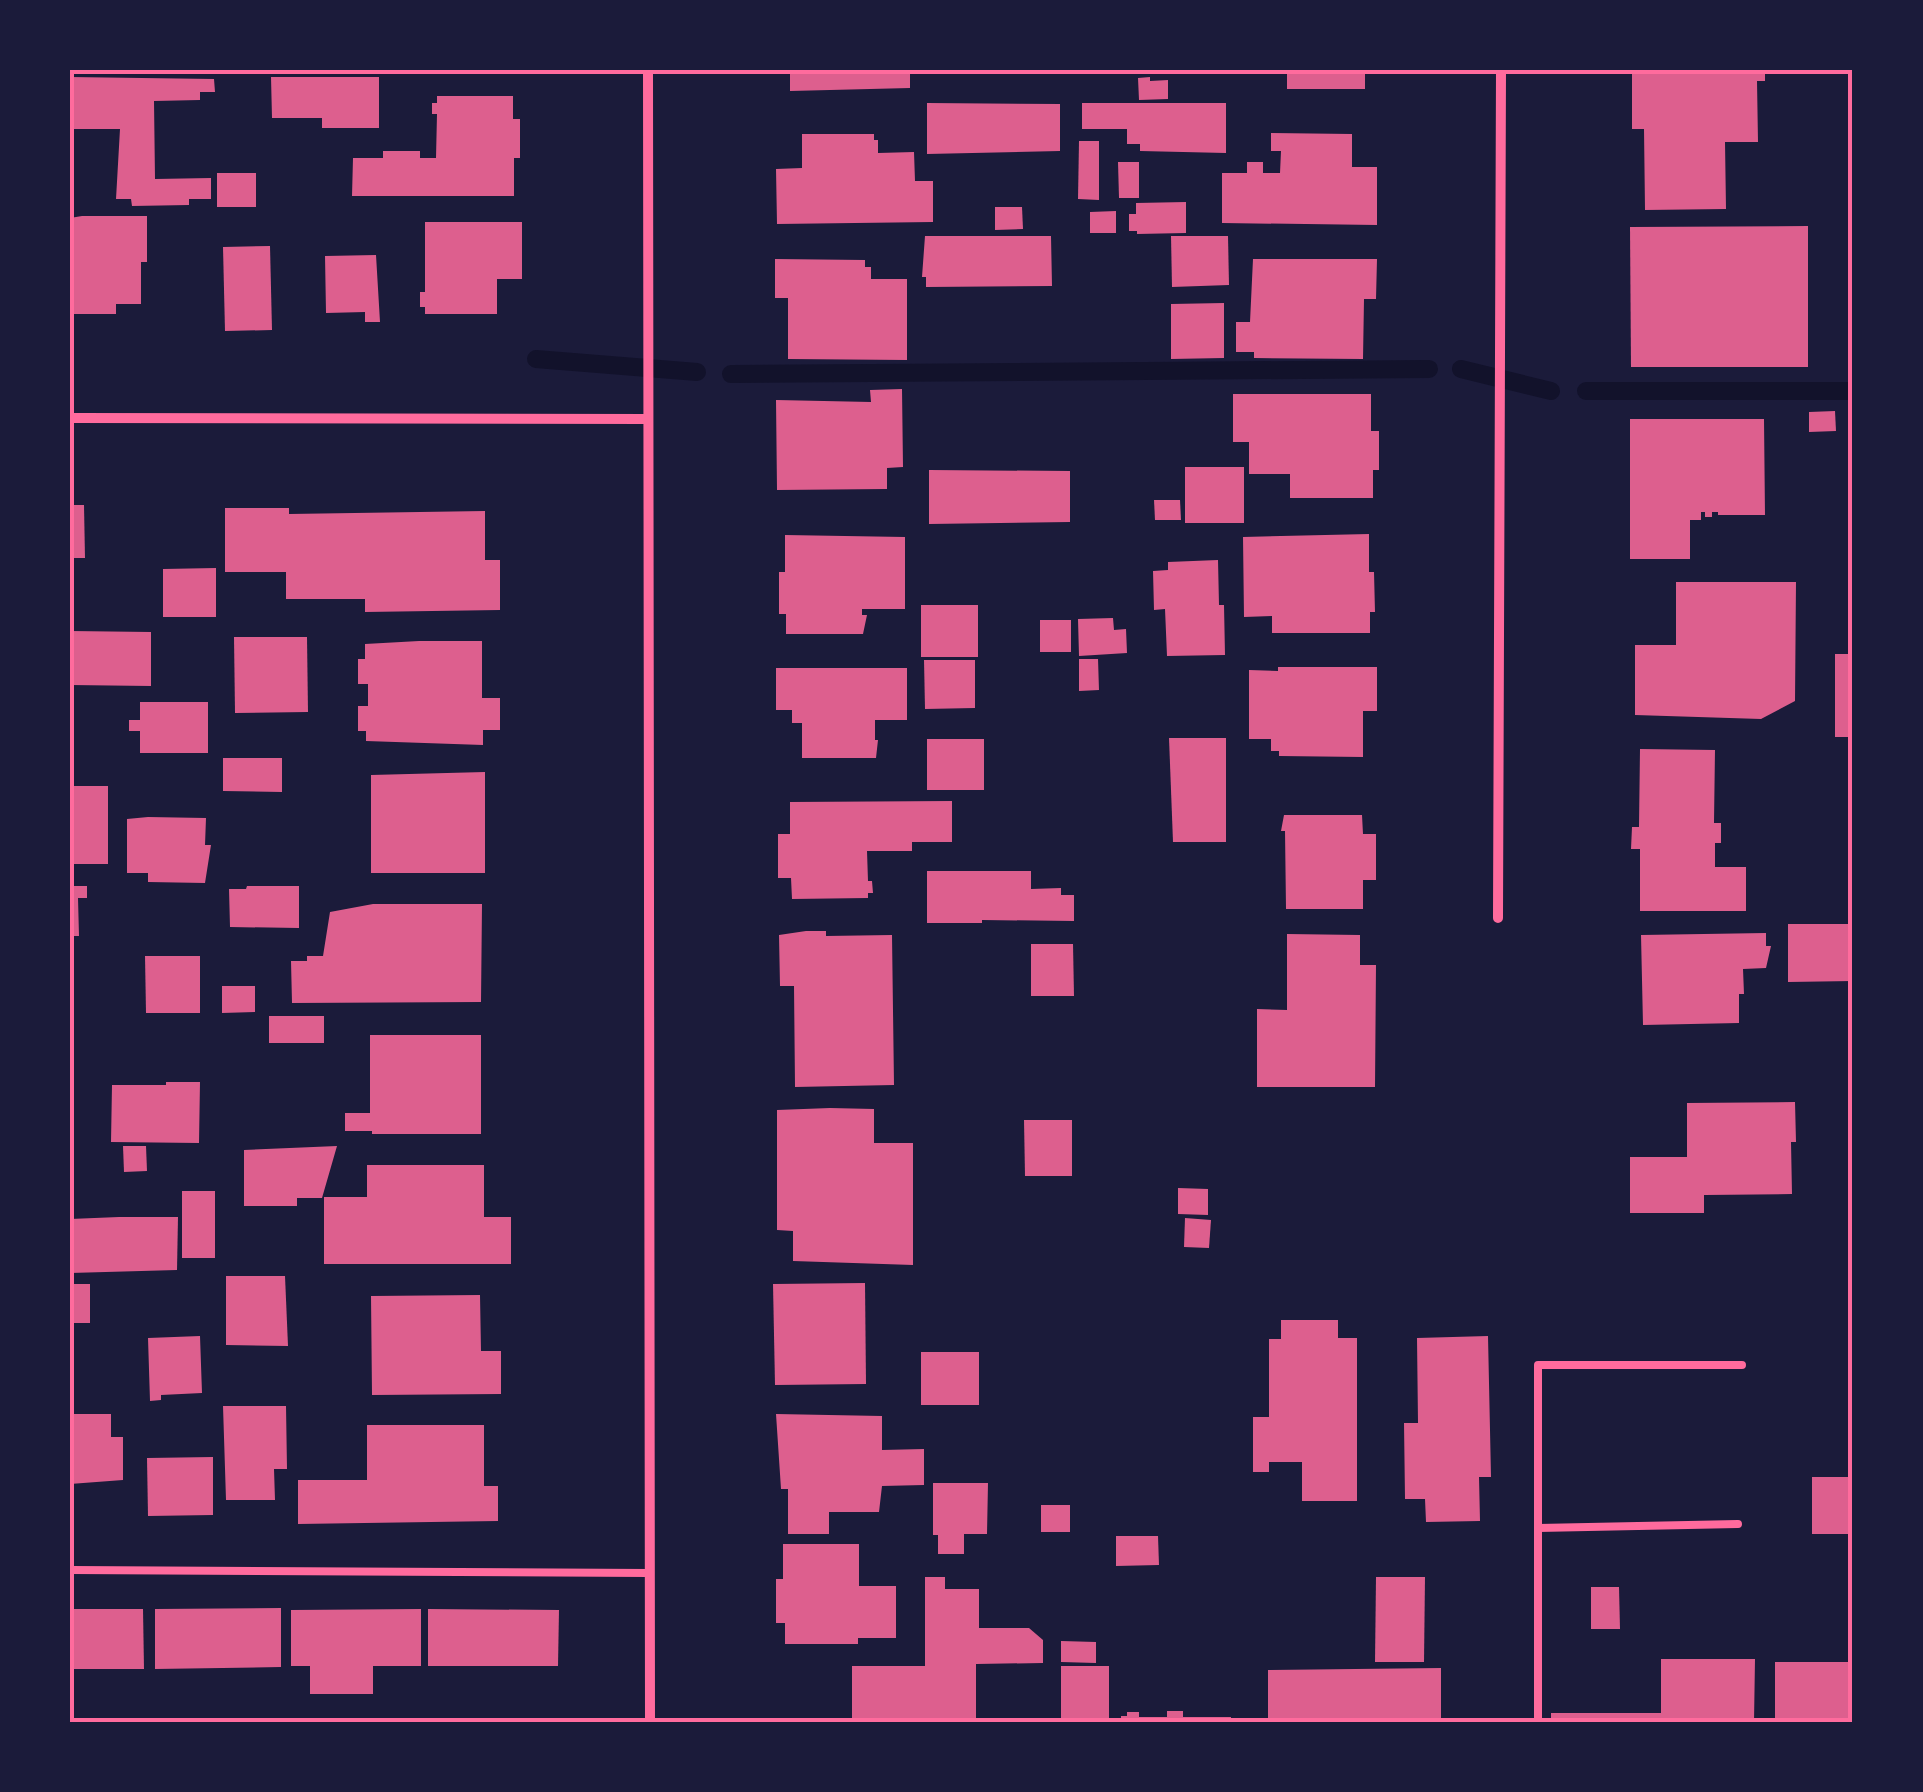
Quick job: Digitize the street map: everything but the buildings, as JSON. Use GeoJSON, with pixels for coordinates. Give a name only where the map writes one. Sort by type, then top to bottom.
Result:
{"type":"FeatureCollection","features":[{"type":"Feature","properties":{"kind":"street"},"geometry":{"type":"LineString","coordinates":[[648,70],[650,1722]]}},
{"type":"Feature","properties":{"kind":"street"},"geometry":{"type":"LineString","coordinates":[[1498,918],[1500,70]]}},
{"type":"Feature","properties":{"kind":"street"},"geometry":{"type":"LineString","coordinates":[[70,418],[647,419]]}},
{"type":"Feature","properties":{"kind":"lane"},"geometry":{"type":"LineString","coordinates":[[1538,1722],[1538,1365],[1742,1365]]}},
{"type":"Feature","properties":{"kind":"lane"},"geometry":{"type":"LineString","coordinates":[[1538,1528],[1738,1524]]}},
{"type":"Feature","properties":{"kind":"lane"},"geometry":{"type":"LineString","coordinates":[[70,1570],[649,1573]]}},
{"type":"Feature","properties":{"kind":"waterway"},"geometry":{"type":"LineString","coordinates":[[536,359],[697,372]]}},
{"type":"Feature","properties":{"kind":"waterway"},"geometry":{"type":"LineString","coordinates":[[731,374],[1429,369]]}},
{"type":"Feature","properties":{"kind":"waterway"},"geometry":{"type":"LineString","coordinates":[[1461,369],[1551,391]]}},
{"type":"Feature","properties":{"kind":"waterway"},"geometry":{"type":"LineString","coordinates":[[1586,391],[1853,391]]}}]}
